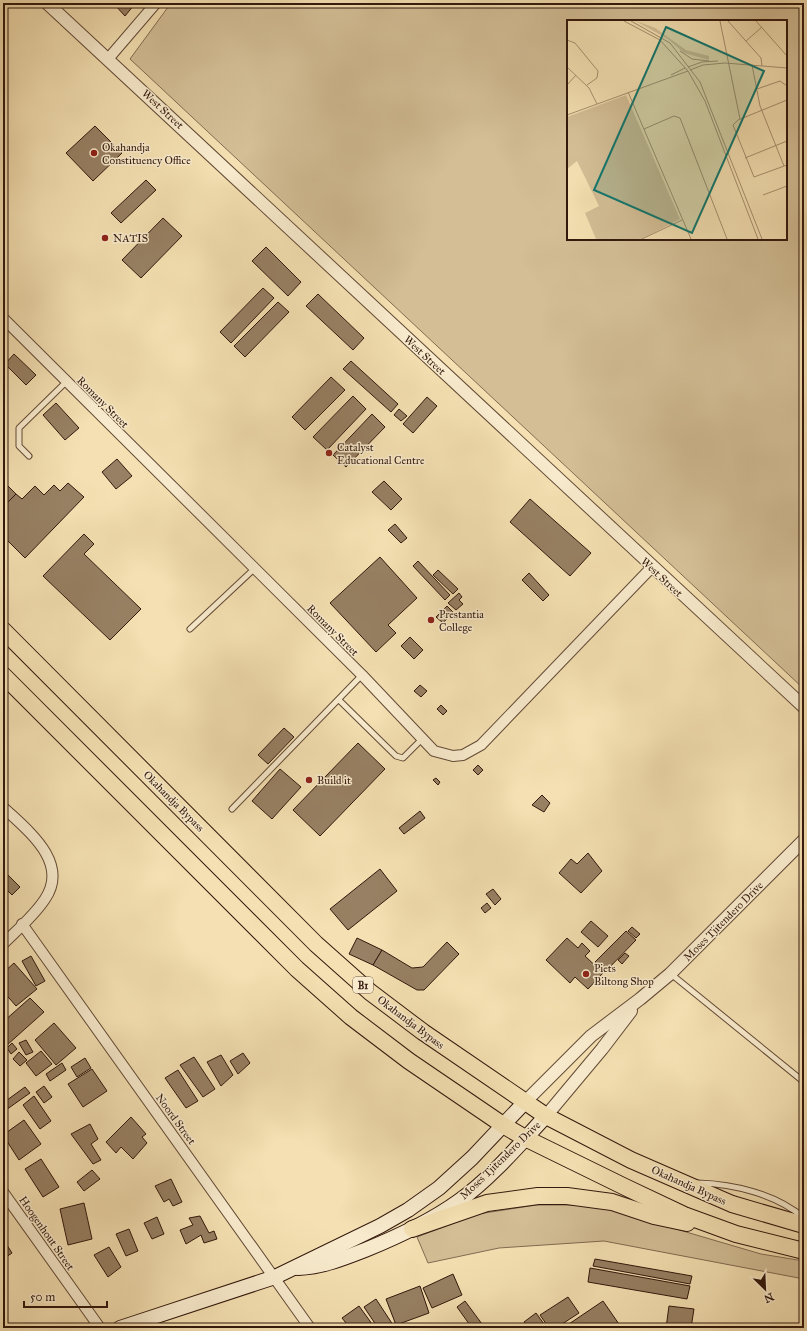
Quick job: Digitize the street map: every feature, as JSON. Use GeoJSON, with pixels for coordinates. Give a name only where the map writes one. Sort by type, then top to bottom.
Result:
{"type":"FeatureCollection","features":[{"type":"Feature","properties":{"kind":"highway","name":"Okahandja Bypass"},"geometry":{"type":"LineString","coordinates":[[3,630],[316,944],[382,1001],[524,1103],[546,1116],[631,1160],[685,1182],[732,1204],[804,1225]]}},
{"type":"Feature","properties":{"kind":"highway"},"geometry":{"type":"LineString","coordinates":[[3,675],[297,969],[351,1017],[409,1060],[503,1125],[525,1138],[684,1215],[736,1234]]}},
{"type":"Feature","properties":{"kind":"highway"},"geometry":{"type":"LineString","coordinates":[[412,1229],[487,1203],[518,1198],[567,1196],[612,1202],[654,1216],[804,1251]]}},
{"type":"Feature","properties":{"kind":"main road","name":"Moses Tjitendero Drive"},"geometry":{"type":"LineString","coordinates":[[120,1328],[275,1277],[380,1226],[439,1188],[472,1158],[524,1103]]}},
{"type":"Feature","properties":{"kind":"main road","name":"Moses Tjitendero Drive"},"geometry":{"type":"LineString","coordinates":[[294,1269],[326,1264],[385,1242],[412,1229],[459,1201],[546,1116]]}},
{"type":"Feature","properties":{"kind":"street","name":"West Street"},"geometry":{"type":"LineString","coordinates":[[47,3],[804,707]]}},
{"type":"Feature","properties":{"kind":"street"},"geometry":{"type":"LineString","coordinates":[[108,59],[156,3]]}},
{"type":"Feature","properties":{"kind":"street","name":"Romany Street"},"geometry":{"type":"LineString","coordinates":[[3,318],[362,675],[434,751],[453,756],[463,755],[481,745],[652,567]]}},
{"type":"Feature","properties":{"kind":"street"},"geometry":{"type":"LineString","coordinates":[[3,807],[35,838],[51,863],[53,876],[52,886],[46,898],[3,944]]}},
{"type":"Feature","properties":{"kind":"street","name":"Moses Tjitendero Drive"},"geometry":{"type":"LineString","coordinates":[[524,1103],[591,1036],[670,974],[804,840]]}},
{"type":"Feature","properties":{"kind":"street","name":"Noord Street"},"geometry":{"type":"LineString","coordinates":[[22,924],[310,1328]]}},
{"type":"Feature","properties":{"kind":"street","name":"Moses Tjitendero Drive"},"geometry":{"type":"LineString","coordinates":[[546,1116],[602,1049],[640,999]]}},
{"type":"Feature","properties":{"kind":"street","name":"Hoogenhout Street"},"geometry":{"type":"LineString","coordinates":[[3,1192],[100,1328]]}},
{"type":"Feature","properties":{"kind":"lane"},"geometry":{"type":"LineString","coordinates":[[29,456],[19,446],[19,428],[66,382]]}},
{"type":"Feature","properties":{"kind":"lane"},"geometry":{"type":"LineString","coordinates":[[190,629],[254,569]]}},
{"type":"Feature","properties":{"kind":"lane"},"geometry":{"type":"LineString","coordinates":[[232,809],[362,675]]}},
{"type":"Feature","properties":{"kind":"lane"},"geometry":{"type":"LineString","coordinates":[[339,700],[396,756],[403,758],[422,739]]}},
{"type":"Feature","properties":{"kind":"lane"},"geometry":{"type":"LineString","coordinates":[[670,974],[804,1082]]}},
{"type":"Feature","properties":{"kind":"lane"},"geometry":{"type":"LineString","coordinates":[[685,1182],[713,1183],[774,1199],[794,1209],[804,1218]]}},
{"type":"Feature","properties":{"kind":"shaded area"},"geometry":{"type":"Polygon","coordinates":[[[171,3],[804,3],[804,689],[130,59],[171,3]]]}},
{"type":"Feature","properties":{"kind":"shaded area"},"geometry":{"type":"Polygon","coordinates":[[[536,1205],[577,1205],[608,1209],[761,1254],[804,1261],[804,1279],[604,1241],[499,1248],[428,1263],[417,1237],[478,1214],[536,1205]]]}},
{"type":"Feature","properties":{"kind":"building"},"geometry":{"type":"Polygon","coordinates":[[[113,3],[132,3],[134,5],[125,16],[113,3]]]}},
{"type":"Feature","properties":{"kind":"building","name":"Okahandja Constituency Office"},"geometry":{"type":"Polygon","coordinates":[[[95,126],[122,153],[93,181],[66,153],[95,126]]]}},
{"type":"Feature","properties":{"kind":"building"},"geometry":{"type":"Polygon","coordinates":[[[146,180],[156,190],[121,223],[111,213],[146,180]]]}},
{"type":"Feature","properties":{"kind":"building"},"geometry":{"type":"Polygon","coordinates":[[[163,218],[182,236],[141,278],[122,260],[163,218]]]}},
{"type":"Feature","properties":{"kind":"building"},"geometry":{"type":"Polygon","coordinates":[[[266,247],[301,282],[288,296],[252,261],[266,247]]]}},
{"type":"Feature","properties":{"kind":"building"},"geometry":{"type":"Polygon","coordinates":[[[263,288],[274,298],[231,343],[220,332],[263,288]]]}},
{"type":"Feature","properties":{"kind":"building"},"geometry":{"type":"Polygon","coordinates":[[[318,294],[364,338],[353,350],[306,306],[318,294]]]}},
{"type":"Feature","properties":{"kind":"building"},"geometry":{"type":"Polygon","coordinates":[[[278,302],[289,312],[245,357],[234,346],[278,302]]]}},
{"type":"Feature","properties":{"kind":"building"},"geometry":{"type":"Polygon","coordinates":[[[14,354],[36,375],[26,385],[5,364],[14,354]]]}},
{"type":"Feature","properties":{"kind":"building"},"geometry":{"type":"Polygon","coordinates":[[[351,361],[398,404],[391,412],[343,369],[351,361]]]}},
{"type":"Feature","properties":{"kind":"building"},"geometry":{"type":"Polygon","coordinates":[[[331,377],[345,390],[305,430],[292,417],[331,377]]]}},
{"type":"Feature","properties":{"kind":"building"},"geometry":{"type":"Polygon","coordinates":[[[353,396],[366,409],[327,450],[313,437],[353,396]]]}},
{"type":"Feature","properties":{"kind":"building"},"geometry":{"type":"Polygon","coordinates":[[[427,397],[437,406],[413,433],[403,424],[427,397]]]}},
{"type":"Feature","properties":{"kind":"building"},"geometry":{"type":"Polygon","coordinates":[[[56,403],[79,428],[65,440],[43,415],[56,403]]]}},
{"type":"Feature","properties":{"kind":"building"},"geometry":{"type":"Polygon","coordinates":[[[399,409],[407,416],[401,421],[394,415],[399,409]]]}},
{"type":"Feature","properties":{"kind":"building"},"geometry":{"type":"Polygon","coordinates":[[[372,414],[385,427],[346,467],[333,455],[372,414]]]}},
{"type":"Feature","properties":{"kind":"building"},"geometry":{"type":"Polygon","coordinates":[[[117,459],[132,476],[116,489],[102,472],[117,459]]]}},
{"type":"Feature","properties":{"kind":"building"},"geometry":{"type":"Polygon","coordinates":[[[3,481],[16,494],[3,507],[3,481]]]}},
{"type":"Feature","properties":{"kind":"building"},"geometry":{"type":"Polygon","coordinates":[[[384,481],[402,499],[391,510],[372,492],[384,481]]]}},
{"type":"Feature","properties":{"kind":"building"},"geometry":{"type":"Polygon","coordinates":[[[68,483],[84,497],[25,558],[3,536],[3,507],[16,494],[22,499],[35,486],[44,495],[54,485],[60,491],[68,483]]]}},
{"type":"Feature","properties":{"kind":"building"},"geometry":{"type":"Polygon","coordinates":[[[530,499],[591,553],[570,576],[510,522],[530,499]]]}},
{"type":"Feature","properties":{"kind":"building"},"geometry":{"type":"Polygon","coordinates":[[[395,524],[407,538],[401,543],[388,530],[395,524]]]}},
{"type":"Feature","properties":{"kind":"building"},"geometry":{"type":"Polygon","coordinates":[[[84,534],[94,544],[84,554],[141,609],[110,640],[43,576],[84,534]]]}},
{"type":"Feature","properties":{"kind":"building"},"geometry":{"type":"Polygon","coordinates":[[[380,557],[417,598],[388,625],[396,633],[376,652],[330,603],[380,557]]]}},
{"type":"Feature","properties":{"kind":"building"},"geometry":{"type":"Polygon","coordinates":[[[418,561],[450,595],[445,600],[413,566],[418,561]]]}},
{"type":"Feature","properties":{"kind":"building"},"geometry":{"type":"Polygon","coordinates":[[[438,570],[458,589],[453,594],[433,575],[438,570]]]}},
{"type":"Feature","properties":{"kind":"building"},"geometry":{"type":"Polygon","coordinates":[[[529,573],[549,595],[543,601],[522,580],[529,573]]]}},
{"type":"Feature","properties":{"kind":"building"},"geometry":{"type":"Polygon","coordinates":[[[459,593],[462,597],[459,600],[463,604],[456,610],[448,603],[459,593]]]}},
{"type":"Feature","properties":{"kind":"building"},"geometry":{"type":"Polygon","coordinates":[[[447,606],[453,612],[443,623],[436,617],[447,606]]]}},
{"type":"Feature","properties":{"kind":"building"},"geometry":{"type":"Polygon","coordinates":[[[410,637],[423,650],[414,659],[401,646],[410,637]]]}},
{"type":"Feature","properties":{"kind":"building"},"geometry":{"type":"Polygon","coordinates":[[[420,685],[427,691],[421,697],[414,691],[420,685]]]}},
{"type":"Feature","properties":{"kind":"building"},"geometry":{"type":"Polygon","coordinates":[[[441,705],[447,711],[443,715],[437,709],[441,705]]]}},
{"type":"Feature","properties":{"kind":"building"},"geometry":{"type":"Polygon","coordinates":[[[284,728],[294,737],[268,764],[258,755],[284,728]]]}},
{"type":"Feature","properties":{"kind":"building"},"geometry":{"type":"Polygon","coordinates":[[[358,743],[385,769],[320,836],[293,810],[358,743]]]}},
{"type":"Feature","properties":{"kind":"building"},"geometry":{"type":"Polygon","coordinates":[[[478,765],[483,770],[478,775],[473,770],[478,765]]]}},
{"type":"Feature","properties":{"kind":"building"},"geometry":{"type":"Polygon","coordinates":[[[280,769],[301,787],[272,819],[252,801],[280,769]]]}},
{"type":"Feature","properties":{"kind":"building"},"geometry":{"type":"Polygon","coordinates":[[[436,778],[440,782],[438,785],[433,780],[436,778]]]}},
{"type":"Feature","properties":{"kind":"building"},"geometry":{"type":"Polygon","coordinates":[[[542,795],[550,803],[544,812],[532,805],[542,795]]]}},
{"type":"Feature","properties":{"kind":"building"},"geometry":{"type":"Polygon","coordinates":[[[420,811],[425,818],[404,834],[399,828],[420,811]]]}},
{"type":"Feature","properties":{"kind":"building"},"geometry":{"type":"Polygon","coordinates":[[[588,853],[602,871],[581,893],[559,873],[571,859],[577,864],[588,853]]]}},
{"type":"Feature","properties":{"kind":"building"},"geometry":{"type":"Polygon","coordinates":[[[380,869],[397,891],[348,930],[330,909],[380,869]]]}},
{"type":"Feature","properties":{"kind":"building"},"geometry":{"type":"Polygon","coordinates":[[[6,873],[20,887],[12,895],[3,886],[3,875],[6,873]]]}},
{"type":"Feature","properties":{"kind":"building"},"geometry":{"type":"Polygon","coordinates":[[[493,889],[501,899],[495,905],[486,894],[493,889]]]}},
{"type":"Feature","properties":{"kind":"building"},"geometry":{"type":"Polygon","coordinates":[[[487,903],[491,908],[485,913],[481,908],[487,903]]]}},
{"type":"Feature","properties":{"kind":"building"},"geometry":{"type":"Polygon","coordinates":[[[591,921],[608,936],[598,947],[581,932],[591,921]]]}},
{"type":"Feature","properties":{"kind":"building"},"geometry":{"type":"Polygon","coordinates":[[[632,927],[640,934],[636,938],[628,931],[632,927]]]}},
{"type":"Feature","properties":{"kind":"building"},"geometry":{"type":"Polygon","coordinates":[[[626,931],[636,940],[605,972],[595,962],[626,931]]]}},
{"type":"Feature","properties":{"kind":"building"},"geometry":{"type":"Polygon","coordinates":[[[357,938],[382,950],[373,965],[349,954],[357,938]]]}},
{"type":"Feature","properties":{"kind":"building"},"geometry":{"type":"Polygon","coordinates":[[[567,938],[578,948],[582,943],[590,951],[585,956],[603,973],[588,989],[575,977],[570,983],[546,960],[567,938]]]}},
{"type":"Feature","properties":{"kind":"building"},"geometry":{"type":"Polygon","coordinates":[[[447,942],[459,954],[424,990],[417,990],[373,965],[382,950],[412,968],[423,967],[447,942]]]}},
{"type":"Feature","properties":{"kind":"building"},"geometry":{"type":"Polygon","coordinates":[[[625,953],[629,956],[622,964],[618,960],[625,953]]]}},
{"type":"Feature","properties":{"kind":"building"},"geometry":{"type":"Polygon","coordinates":[[[31,956],[45,981],[36,986],[22,961],[31,956]]]}},
{"type":"Feature","properties":{"kind":"building"},"geometry":{"type":"Polygon","coordinates":[[[14,963],[37,989],[16,1006],[3,991],[3,973],[14,963]]]}},
{"type":"Feature","properties":{"kind":"building"},"geometry":{"type":"Polygon","coordinates":[[[30,998],[44,1012],[7,1045],[3,1041],[3,1022],[30,998]]]}},
{"type":"Feature","properties":{"kind":"building"},"geometry":{"type":"Polygon","coordinates":[[[54,1023],[76,1048],[56,1065],[35,1040],[54,1023]]]}},
{"type":"Feature","properties":{"kind":"building"},"geometry":{"type":"Polygon","coordinates":[[[26,1040],[33,1052],[26,1055],[19,1043],[26,1040]]]}},
{"type":"Feature","properties":{"kind":"building"},"geometry":{"type":"Polygon","coordinates":[[[12,1043],[17,1049],[11,1054],[7,1048],[12,1043]]]}},
{"type":"Feature","properties":{"kind":"building"},"geometry":{"type":"Polygon","coordinates":[[[41,1051],[52,1064],[36,1076],[26,1063],[41,1051]]]}},
{"type":"Feature","properties":{"kind":"building"},"geometry":{"type":"Polygon","coordinates":[[[19,1052],[27,1060],[20,1066],[13,1059],[19,1052]]]}},
{"type":"Feature","properties":{"kind":"building"},"geometry":{"type":"Polygon","coordinates":[[[243,1053],[250,1063],[238,1074],[230,1061],[243,1053]]]}},
{"type":"Feature","properties":{"kind":"building"},"geometry":{"type":"Polygon","coordinates":[[[221,1055],[233,1075],[221,1086],[207,1062],[221,1055]]]}},
{"type":"Feature","properties":{"kind":"building"},"geometry":{"type":"Polygon","coordinates":[[[194,1057],[215,1089],[203,1097],[180,1065],[194,1057]]]}},
{"type":"Feature","properties":{"kind":"building"},"geometry":{"type":"Polygon","coordinates":[[[85,1058],[91,1068],[77,1077],[71,1067],[85,1058]]]}},
{"type":"Feature","properties":{"kind":"building"},"geometry":{"type":"Polygon","coordinates":[[[62,1063],[66,1070],[50,1081],[46,1074],[62,1063]]]}},
{"type":"Feature","properties":{"kind":"building"},"geometry":{"type":"Polygon","coordinates":[[[92,1069],[107,1091],[83,1107],[68,1084],[92,1069]]]}},
{"type":"Feature","properties":{"kind":"building"},"geometry":{"type":"Polygon","coordinates":[[[178,1070],[198,1101],[186,1108],[165,1078],[178,1070]]]}},
{"type":"Feature","properties":{"kind":"building"},"geometry":{"type":"Polygon","coordinates":[[[44,1086],[52,1097],[44,1103],[36,1092],[44,1086]]]}},
{"type":"Feature","properties":{"kind":"building"},"geometry":{"type":"Polygon","coordinates":[[[25,1087],[30,1093],[3,1112],[3,1103],[25,1087]]]}},
{"type":"Feature","properties":{"kind":"building"},"geometry":{"type":"Polygon","coordinates":[[[34,1096],[51,1121],[40,1129],[23,1105],[34,1096]]]}},
{"type":"Feature","properties":{"kind":"building"},"geometry":{"type":"Polygon","coordinates":[[[131,1117],[146,1134],[142,1137],[147,1143],[133,1159],[121,1147],[116,1153],[106,1142],[131,1117]]]}},
{"type":"Feature","properties":{"kind":"building"},"geometry":{"type":"Polygon","coordinates":[[[24,1120],[41,1144],[19,1160],[3,1135],[24,1120]]]}},
{"type":"Feature","properties":{"kind":"building"},"geometry":{"type":"Polygon","coordinates":[[[90,1124],[98,1139],[91,1144],[101,1160],[93,1164],[71,1134],[90,1124]]]}},
{"type":"Feature","properties":{"kind":"building"},"geometry":{"type":"Polygon","coordinates":[[[41,1159],[59,1187],[43,1197],[25,1169],[41,1159]]]}},
{"type":"Feature","properties":{"kind":"building"},"geometry":{"type":"Polygon","coordinates":[[[92,1170],[100,1179],[84,1191],[77,1182],[92,1170]]]}},
{"type":"Feature","properties":{"kind":"building"},"geometry":{"type":"Polygon","coordinates":[[[171,1179],[182,1202],[173,1206],[169,1199],[164,1202],[155,1186],[171,1179]]]}},
{"type":"Feature","properties":{"kind":"building"},"geometry":{"type":"Polygon","coordinates":[[[84,1203],[92,1239],[68,1245],[60,1209],[84,1203]]]}},
{"type":"Feature","properties":{"kind":"building"},"geometry":{"type":"Polygon","coordinates":[[[200,1216],[209,1233],[214,1231],[217,1239],[204,1243],[201,1235],[186,1244],[180,1230],[193,1225],[189,1218],[200,1216]]]}},
{"type":"Feature","properties":{"kind":"building"},"geometry":{"type":"Polygon","coordinates":[[[157,1217],[164,1234],[152,1239],[144,1223],[157,1217]]]}},
{"type":"Feature","properties":{"kind":"building"},"geometry":{"type":"Polygon","coordinates":[[[129,1229],[138,1251],[126,1256],[116,1234],[129,1229]]]}},
{"type":"Feature","properties":{"kind":"building"},"geometry":{"type":"Polygon","coordinates":[[[3,1239],[12,1253],[3,1259],[3,1239]]]}},
{"type":"Feature","properties":{"kind":"building"},"geometry":{"type":"Polygon","coordinates":[[[109,1247],[121,1267],[108,1277],[94,1255],[109,1247]]]}},
{"type":"Feature","properties":{"kind":"building"},"geometry":{"type":"Polygon","coordinates":[[[595,1259],[692,1276],[690,1284],[593,1266],[595,1259]]]}},
{"type":"Feature","properties":{"kind":"building"},"geometry":{"type":"Polygon","coordinates":[[[590,1268],[690,1286],[687,1299],[588,1282],[590,1268]]]}},
{"type":"Feature","properties":{"kind":"building"},"geometry":{"type":"Polygon","coordinates":[[[453,1274],[462,1295],[432,1308],[423,1288],[453,1274]]]}},
{"type":"Feature","properties":{"kind":"building"},"geometry":{"type":"Polygon","coordinates":[[[420,1286],[429,1313],[396,1325],[386,1299],[420,1286]]]}},
{"type":"Feature","properties":{"kind":"building"},"geometry":{"type":"Polygon","coordinates":[[[568,1297],[579,1313],[556,1328],[549,1328],[540,1315],[568,1297]]]}},
{"type":"Feature","properties":{"kind":"building"},"geometry":{"type":"Polygon","coordinates":[[[376,1299],[395,1328],[378,1328],[364,1307],[376,1299]]]}},
{"type":"Feature","properties":{"kind":"building"},"geometry":{"type":"Polygon","coordinates":[[[465,1301],[485,1328],[472,1328],[457,1307],[465,1301]]]}},
{"type":"Feature","properties":{"kind":"building"},"geometry":{"type":"Polygon","coordinates":[[[603,1301],[621,1327],[563,1328],[603,1301]]]}},
{"type":"Feature","properties":{"kind":"building"},"geometry":{"type":"Polygon","coordinates":[[[359,1306],[375,1328],[350,1328],[342,1318],[359,1306]]]}},
{"type":"Feature","properties":{"kind":"building"},"geometry":{"type":"Polygon","coordinates":[[[669,1306],[694,1309],[691,1328],[666,1328],[669,1306]]]}},
{"type":"Feature","properties":{"kind":"building"},"geometry":{"type":"Polygon","coordinates":[[[536,1313],[547,1328],[528,1328],[524,1322],[536,1313]]]}},
{"type":"Feature","properties":{"kind":"place","name":"Okahandja Constituency Office"},"geometry":{"type":"Point","coordinates":[94,153]}},
{"type":"Feature","properties":{"kind":"place","name":"NATIS"},"geometry":{"type":"Point","coordinates":[105,238]}},
{"type":"Feature","properties":{"kind":"place","name":"Catalyst Educational Centre"},"geometry":{"type":"Point","coordinates":[329,453]}},
{"type":"Feature","properties":{"kind":"place","name":"Prestantia College"},"geometry":{"type":"Point","coordinates":[431,620]}},
{"type":"Feature","properties":{"kind":"place","name":"Build it"},"geometry":{"type":"Point","coordinates":[309,780]}},
{"type":"Feature","properties":{"kind":"place","name":"Piets Biltong Shop"},"geometry":{"type":"Point","coordinates":[586,974]}}]}
